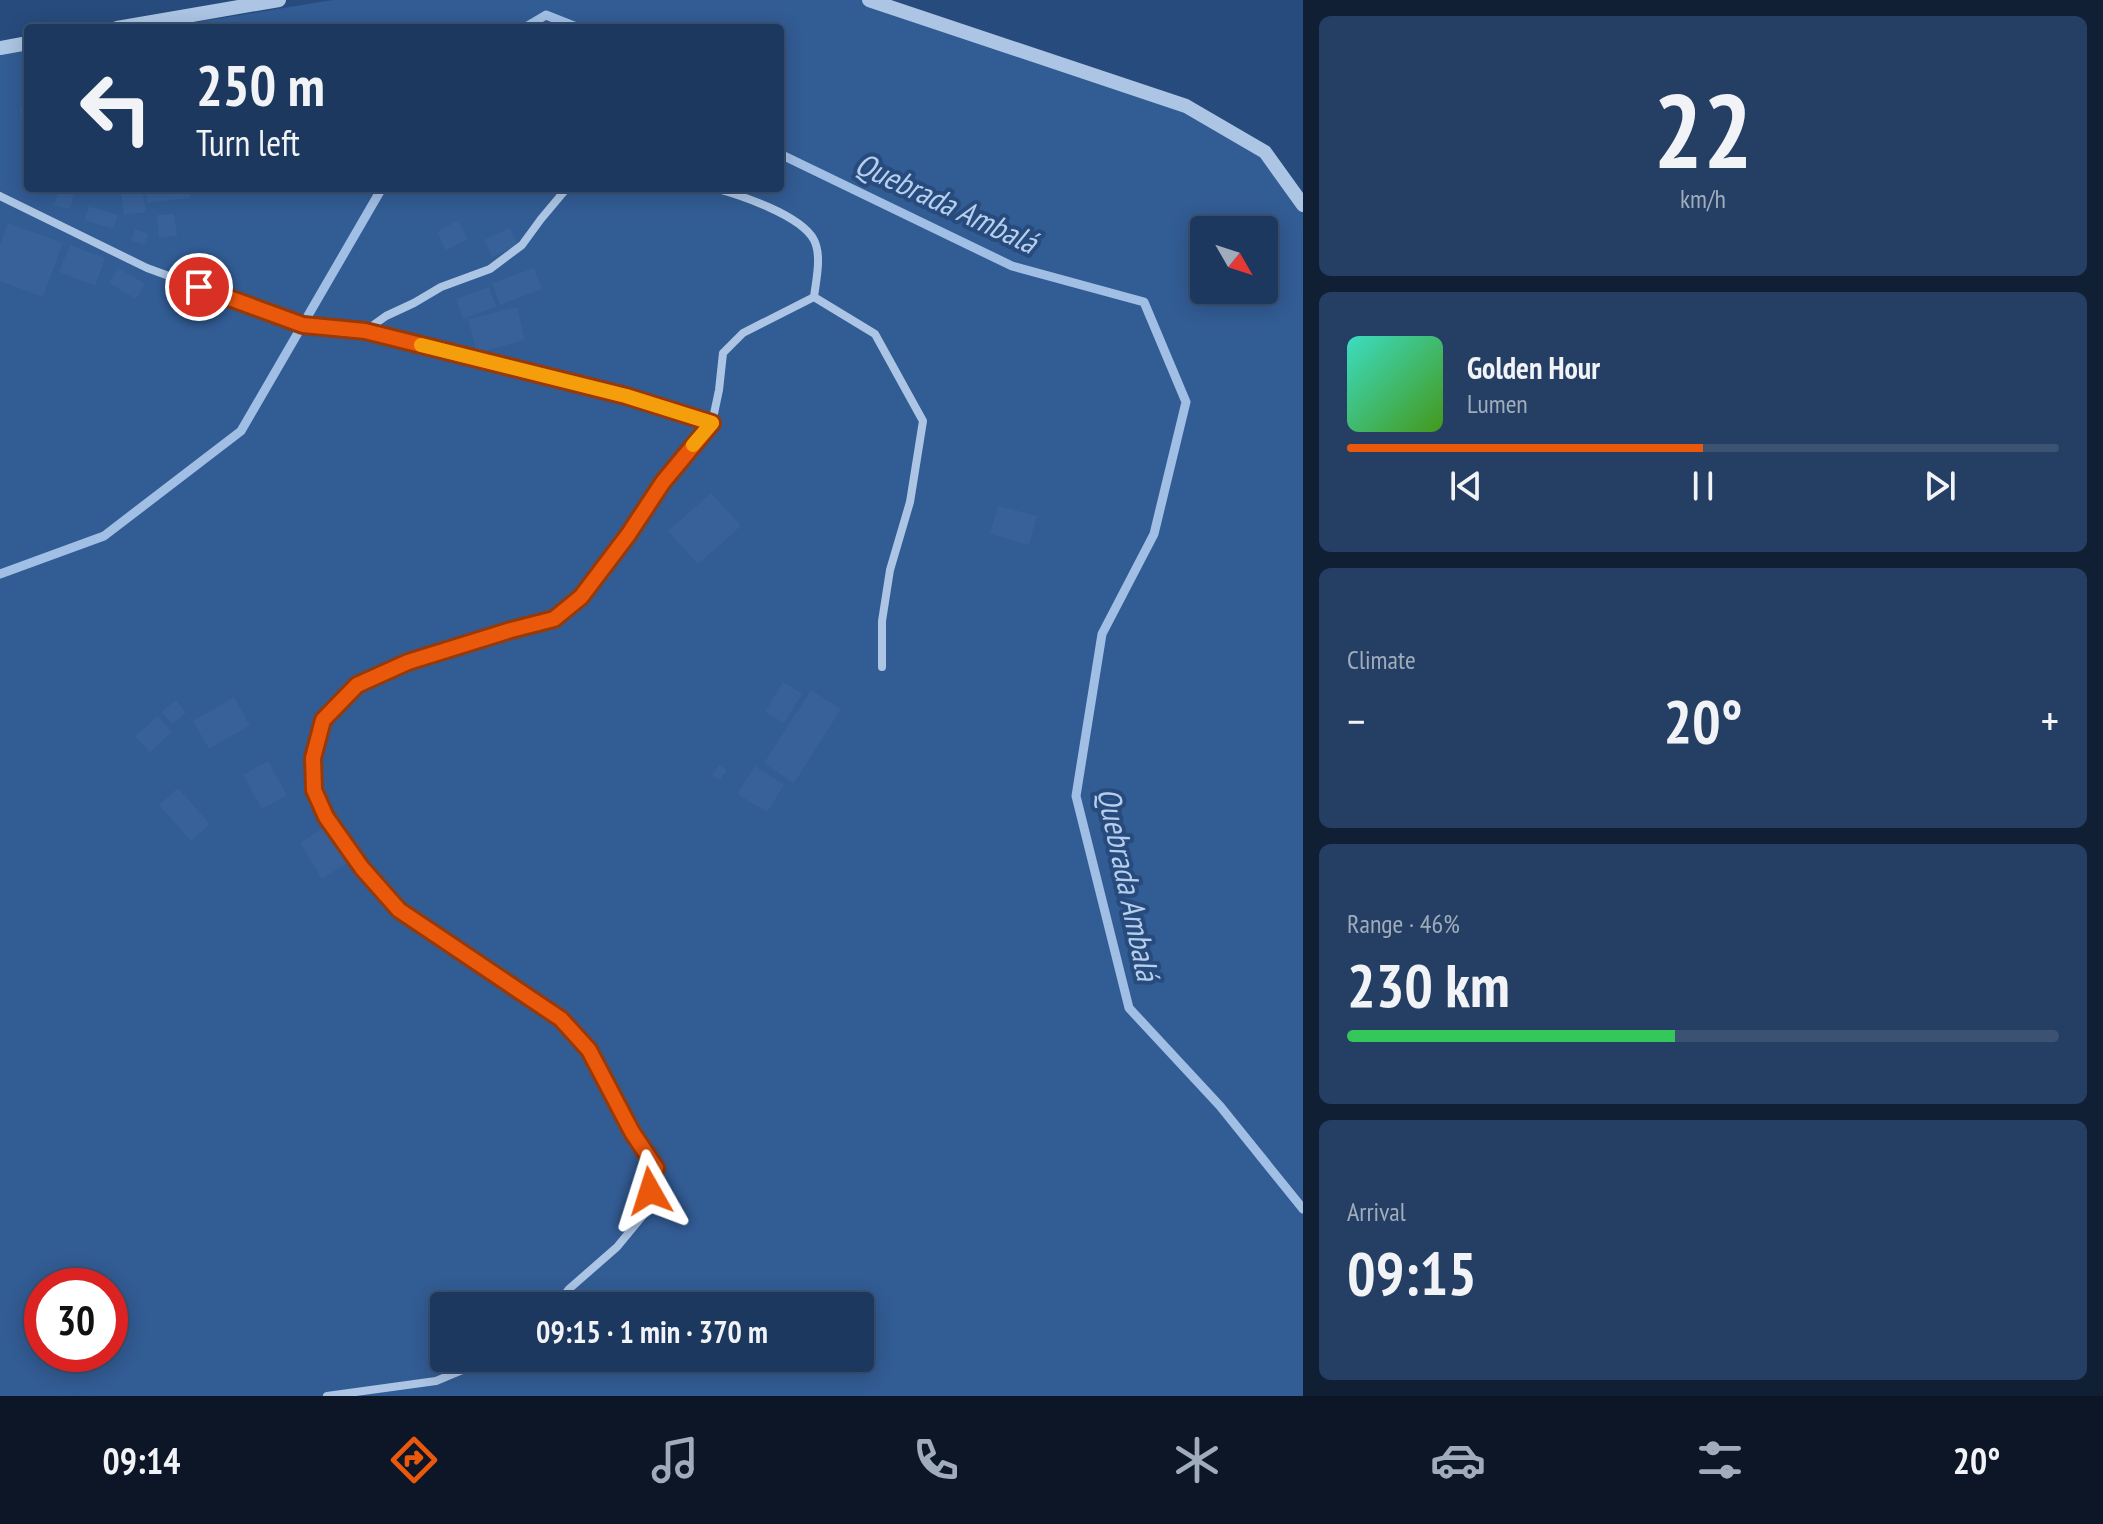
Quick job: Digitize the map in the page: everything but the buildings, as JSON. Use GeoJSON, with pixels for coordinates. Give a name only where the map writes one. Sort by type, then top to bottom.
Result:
{"type":"FeatureCollection","features":[{"type":"Feature","properties":{"kind":"street"},"geometry":{"type":"LineString","coordinates":[[140,24],[279,0]]}},
{"type":"Feature","properties":{"kind":"street"},"geometry":{"type":"LineString","coordinates":[[869,0],[1186,106],[1265,152],[1303,205]]}},
{"type":"Feature","properties":{"kind":"street"},"geometry":{"type":"LineString","coordinates":[[0,48],[24,44]]}},
{"type":"Feature","properties":{"kind":"street"},"geometry":{"type":"LineString","coordinates":[[365,331],[386,316],[441,287],[490,269],[522,245],[564,192]]}},
{"type":"Feature","properties":{"kind":"street"},"geometry":{"type":"LineString","coordinates":[[727,192],[759,202],[797,222],[814,239],[818,260],[814,297]]}},
{"type":"Feature","properties":{"kind":"street"},"geometry":{"type":"LineString","coordinates":[[0,196],[161,274],[303,325],[365,331],[626,396],[712,423]]}},
{"type":"Feature","properties":{"kind":"street"},"geometry":{"type":"LineString","coordinates":[[567,1292],[617,1247],[645,1213],[656,1168],[632,1132],[589,1050],[561,1019],[399,910],[362,868],[326,817],[314,790],[313,758],[323,720],[357,685],[408,662],[554,619],[581,597],[624,541],[663,482],[712,423],[723,353],[743,333],[814,297]]}},
{"type":"Feature","properties":{"kind":"street"},"geometry":{"type":"LineString","coordinates":[[814,297],[875,334],[923,421],[910,502],[890,570],[882,621],[882,667]]}},
{"type":"Feature","properties":{"kind":"street"},"geometry":{"type":"LineString","coordinates":[[327,1396],[436,1381],[458,1372]]}},
{"type":"Feature","properties":{"kind":"shaded area"},"geometry":{"type":"Polygon","coordinates":[[[333,0],[869,0],[1186,106],[1265,152],[1303,205],[1303,1396],[0,1396],[0,54],[24,51],[24,192],[784,192],[784,24],[186,24],[333,0]]]}},
{"type":"Feature","properties":{"kind":"waterway","name":"Quebrada Ambalá"},"geometry":{"type":"LineString","coordinates":[[531,24],[546,15],[569,24]]}},
{"type":"Feature","properties":{"kind":"waterway","name":"Quebrada Ambalá"},"geometry":{"type":"LineString","coordinates":[[784,156],[1012,266],[1144,302],[1186,402],[1154,534],[1102,634],[1076,796],[1129,1008],[1220,1106],[1303,1209]]}},
{"type":"Feature","properties":{"kind":"waterway","name":"Quebrada Ambalá"},"geometry":{"type":"LineString","coordinates":[[0,574],[104,536],[241,431],[380,192]]}},
{"type":"Feature","properties":{"kind":"slow traffic"},"geometry":{"type":"LineString","coordinates":[[421,345],[626,396],[712,423],[693,445]]}},
{"type":"Feature","properties":{"kind":"route"},"geometry":{"type":"LineString","coordinates":[[199,287],[303,325],[365,331],[626,396],[712,423],[678,462],[581,597],[554,619],[408,662],[357,685],[323,720],[313,758],[314,790],[326,817],[362,868],[399,910],[561,1019],[589,1050],[632,1132],[656,1168],[650,1191]]}}]}
